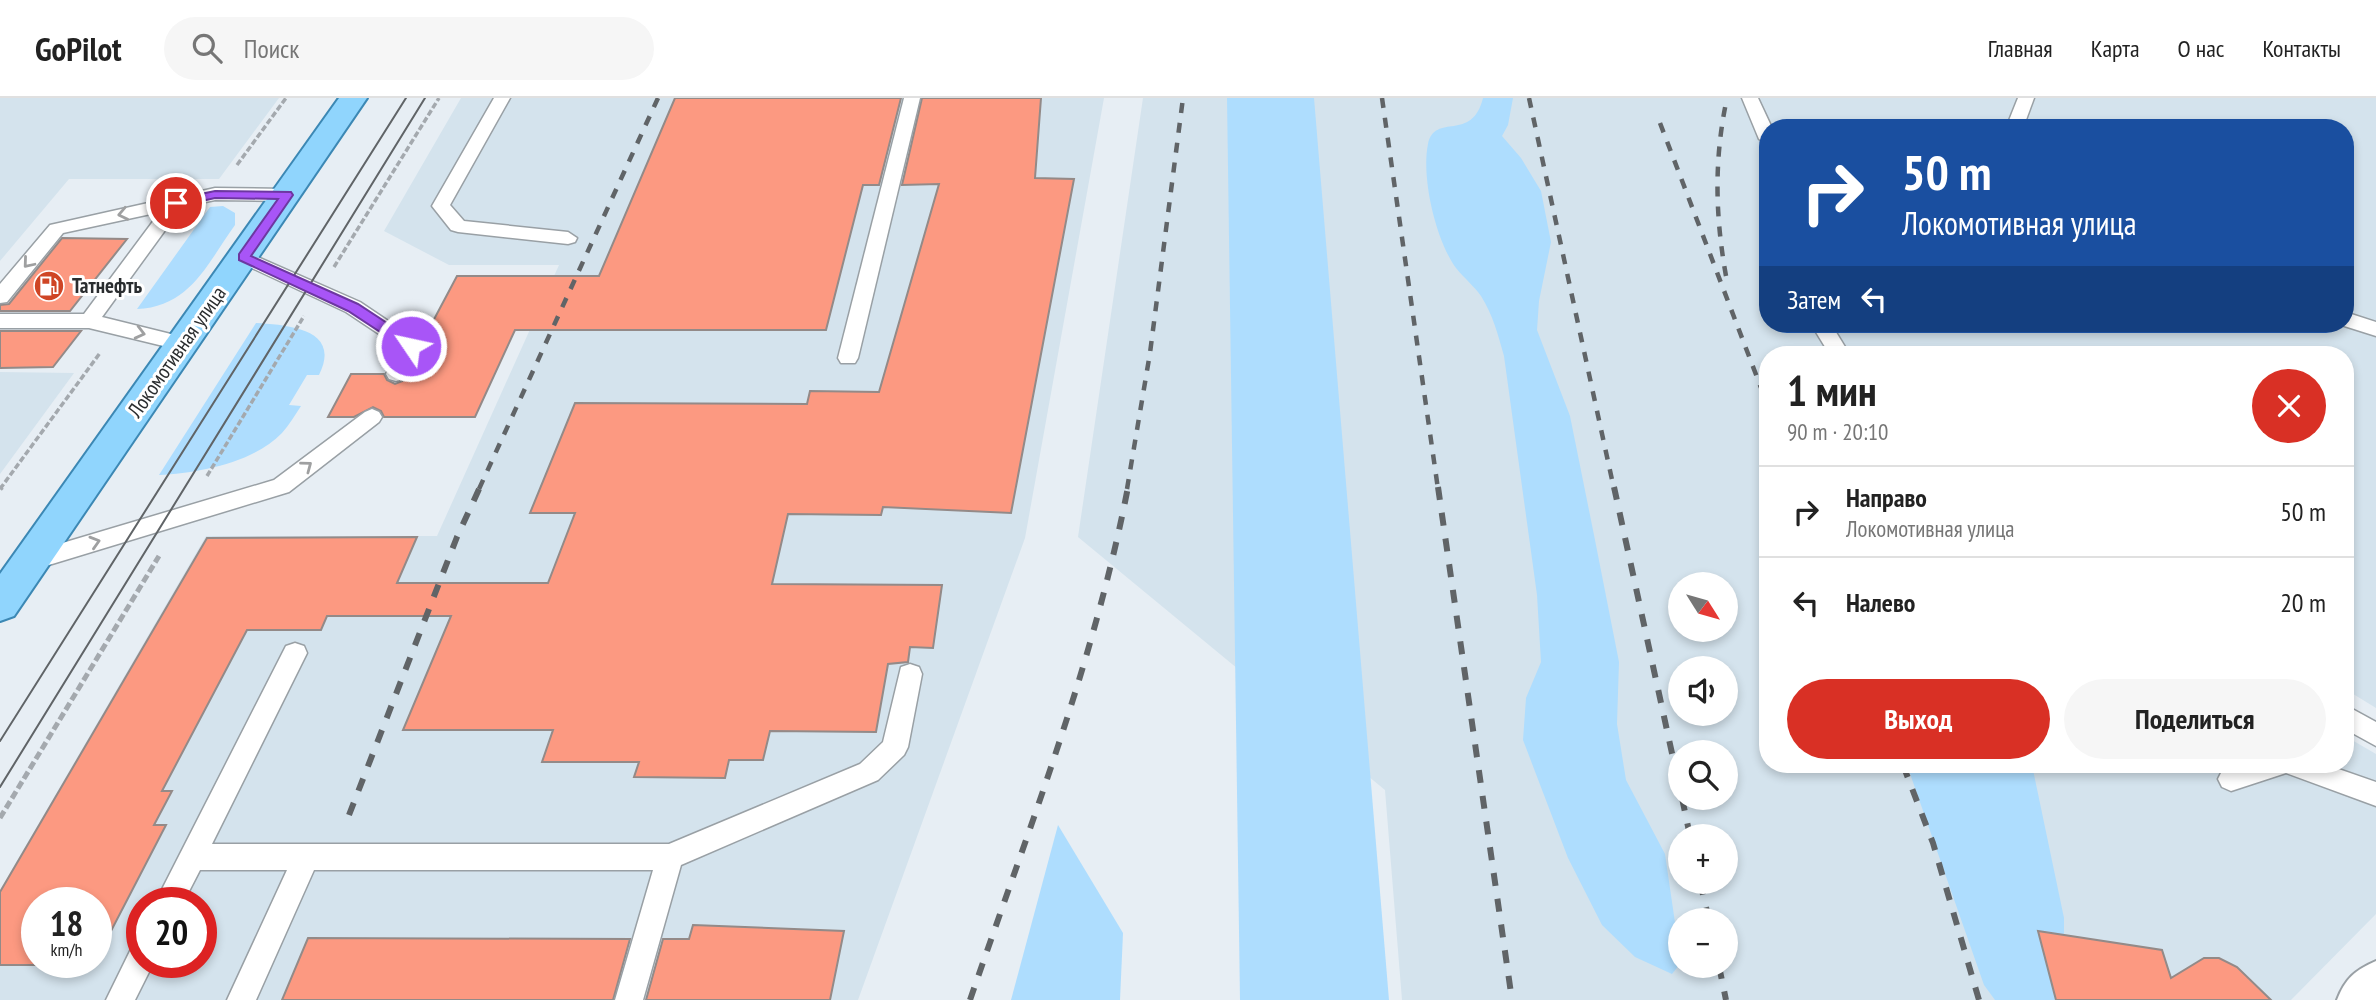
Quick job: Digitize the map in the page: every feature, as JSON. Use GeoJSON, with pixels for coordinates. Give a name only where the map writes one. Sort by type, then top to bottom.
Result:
{"type":"FeatureCollection","features":[{"type":"Feature","properties":{"kind":"main road","name":"Локомотивная улица"},"geometry":{"type":"LineString","coordinates":[[0,605],[353,98]]}},
{"type":"Feature","properties":{"kind":"street"},"geometry":{"type":"LineString","coordinates":[[2361,1000],[2376,985]]}},
{"type":"Feature","properties":{"kind":"lane"},"geometry":{"type":"LineString","coordinates":[[502,98],[441,206],[458,226],[568,238]]}},
{"type":"Feature","properties":{"kind":"lane"},"geometry":{"type":"LineString","coordinates":[[848,358],[912,98]]}},
{"type":"Feature","properties":{"kind":"lane"},"geometry":{"type":"LineString","coordinates":[[1750,98],[1759,119]]}},
{"type":"Feature","properties":{"kind":"lane"},"geometry":{"type":"LineString","coordinates":[[2018,119],[2026,98]]}},
{"type":"Feature","properties":{"kind":"lane"},"geometry":{"type":"LineString","coordinates":[[0,297],[57,229],[215,194],[287,195]]}},
{"type":"Feature","properties":{"kind":"lane"},"geometry":{"type":"LineString","coordinates":[[89,321],[176,203]]}},
{"type":"Feature","properties":{"kind":"lane"},"geometry":{"type":"LineString","coordinates":[[243,257],[353,307],[411,346],[396,374]]}},
{"type":"Feature","properties":{"kind":"lane"},"geometry":{"type":"LineString","coordinates":[[0,321],[89,321],[184,344]]}},
{"type":"Feature","properties":{"kind":"lane"},"geometry":{"type":"LineString","coordinates":[[2354,322],[2376,329]]}},
{"type":"Feature","properties":{"kind":"lane"},"geometry":{"type":"LineString","coordinates":[[29,562],[281,486],[372,417]]}},
{"type":"Feature","properties":{"kind":"lane"},"geometry":{"type":"LineString","coordinates":[[177,887],[295,653]]}},
{"type":"Feature","properties":{"kind":"lane"},"geometry":{"type":"LineString","coordinates":[[192,857],[670,857],[869,772],[895,747],[910,674]]}},
{"type":"Feature","properties":{"kind":"lane"},"geometry":{"type":"LineString","coordinates":[[2354,722],[2376,736]]}},
{"type":"Feature","properties":{"kind":"lane"},"geometry":{"type":"LineString","coordinates":[[2231,779],[2251,773]]}},
{"type":"Feature","properties":{"kind":"lane"},"geometry":{"type":"LineString","coordinates":[[2317,773],[2376,794]]}},
{"type":"Feature","properties":{"kind":"lane"},"geometry":{"type":"LineString","coordinates":[[241,1000],[306,857]]}},
{"type":"Feature","properties":{"kind":"lane"},"geometry":{"type":"LineString","coordinates":[[629,1000],[670,857]]}},
{"type":"Feature","properties":{"kind":"lane"},"geometry":{"type":"LineString","coordinates":[[120,1000],[131,978]]}},
{"type":"Feature","properties":{"kind":"path"},"geometry":{"type":"LineString","coordinates":[[319,292],[439,98]]}},
{"type":"Feature","properties":{"kind":"shaded area"},"geometry":{"type":"Polygon","coordinates":[[[0,98],[279,98],[219,179],[69,179],[0,261],[0,98]]]}},
{"type":"Feature","properties":{"kind":"shaded area"},"geometry":{"type":"Polygon","coordinates":[[[461,98],[1104,98],[1025,538],[858,1000],[0,1000],[0,890],[206,536],[437,536],[559,265],[449,265],[384,231],[461,98]]]}},
{"type":"Feature","properties":{"kind":"shaded area"},"geometry":{"type":"Polygon","coordinates":[[[1143,98],[2376,98],[2376,708],[2354,695],[2354,346],[1759,346],[1759,773],[1925,773],[1996,1000],[1402,1000],[1385,790],[1078,537],[1143,98]]]}},
{"type":"Feature","properties":{"kind":"shaded area"},"geometry":{"type":"Polygon","coordinates":[[[1227,98],[1314,98],[1389,1000],[1240,1000],[1227,98]]]}},
{"type":"Feature","properties":{"kind":"shaded area"},"geometry":{"type":"Polygon","coordinates":[[[1483,98],[1513,98],[1508,125],[1502,136],[1521,158],[1541,191],[1551,242],[1539,301],[1537,330],[1570,416],[1594,535],[1619,662],[1617,724],[1626,780],[1665,854],[1668,894],[1671,894],[1673,908],[1668,908],[1668,972],[1635,957],[1602,925],[1568,858],[1523,740],[1526,698],[1541,662],[1537,595],[1504,356],[1485,303],[1456,268],[1442,242],[1432,209],[1427,174],[1426,158],[1432,135],[1438,130],[1471,120],[1478,112],[1483,98]]]}},
{"type":"Feature","properties":{"kind":"shaded area"},"geometry":{"type":"Polygon","coordinates":[[[223,206],[235,213],[235,225],[206,268],[184,292],[171,301],[137,309],[210,207],[223,206]]]}},
{"type":"Feature","properties":{"kind":"shaded area"},"geometry":{"type":"Polygon","coordinates":[[[256,323],[308,332],[318,339],[323,348],[324,360],[319,375],[307,375],[289,405],[301,406],[282,433],[256,452],[207,469],[159,475],[256,323]]]}},
{"type":"Feature","properties":{"kind":"shaded area"},"geometry":{"type":"Polygon","coordinates":[[[0,372],[74,373],[0,474],[0,372]]]}},
{"type":"Feature","properties":{"kind":"shaded area"},"geometry":{"type":"Polygon","coordinates":[[[2354,741],[2376,754],[2376,914],[2291,1000],[2043,1000],[1985,773],[2354,773],[2354,741]]]}},
{"type":"Feature","properties":{"kind":"shaded area"},"geometry":{"type":"Polygon","coordinates":[[[1910,773],[2034,773],[2064,918],[2064,933],[2052,964],[2055,1000],[1995,1000],[1984,985],[1910,773]]]}},
{"type":"Feature","properties":{"kind":"shaded area"},"geometry":{"type":"Polygon","coordinates":[[[1058,825],[1123,933],[1120,1000],[1011,1000],[1058,825]]]}},
{"type":"Feature","properties":{"kind":"building"},"geometry":{"type":"Polygon","coordinates":[[[675,98],[901,98],[879,185],[863,185],[826,330],[515,330],[475,417],[384,417],[381,411],[373,407],[354,417],[328,417],[351,374],[384,374],[387,380],[395,384],[405,380],[457,276],[599,276],[675,98]]]}},
{"type":"Feature","properties":{"kind":"building"},"geometry":{"type":"Polygon","coordinates":[[[922,98],[1041,98],[1035,178],[1074,179],[1011,513],[883,507],[881,515],[788,514],[772,584],[942,585],[933,648],[910,647],[908,662],[888,664],[876,732],[770,731],[763,760],[729,760],[725,778],[634,777],[639,762],[542,762],[553,730],[403,730],[451,616],[327,616],[321,630],[247,630],[162,791],[172,791],[154,825],[166,825],[134,887],[126,887],[126,902],[112,929],[112,887],[21,887],[21,965],[0,965],[0,892],[207,538],[417,537],[397,583],[548,583],[575,513],[530,513],[575,403],[807,404],[810,391],[879,392],[939,184],[902,185],[922,98]]]}},
{"type":"Feature","properties":{"kind":"building"},"geometry":{"type":"Polygon","coordinates":[[[62,238],[127,239],[70,311],[0,311],[0,305],[9,304],[62,238]]]}},
{"type":"Feature","properties":{"kind":"building"},"geometry":{"type":"Polygon","coordinates":[[[0,331],[81,331],[53,367],[0,368],[0,331]]]}},
{"type":"Feature","properties":{"kind":"building"},"geometry":{"type":"Polygon","coordinates":[[[693,925],[844,931],[830,1000],[646,1000],[663,939],[689,939],[693,925]]]}},
{"type":"Feature","properties":{"kind":"building"},"geometry":{"type":"Polygon","coordinates":[[[2038,931],[2162,950],[2171,978],[2204,958],[2219,958],[2237,967],[2271,1000],[2056,1000],[2038,931]]]}},
{"type":"Feature","properties":{"kind":"building"},"geometry":{"type":"Polygon","coordinates":[[[308,938],[630,939],[613,1000],[282,1000],[308,938]]]}},
{"type":"Feature","properties":{"kind":"tram line"},"geometry":{"type":"LineString","coordinates":[[0,741],[406,98]]}},
{"type":"Feature","properties":{"kind":"tram line"},"geometry":{"type":"LineString","coordinates":[[0,787],[425,98]]}},
{"type":"Feature","properties":{"kind":"railway"},"geometry":{"type":"LineString","coordinates":[[479,489],[658,98]]}},
{"type":"Feature","properties":{"kind":"railway"},"geometry":{"type":"LineString","coordinates":[[1127,489],[1150,353],[1183,98]]}},
{"type":"Feature","properties":{"kind":"railway"},"geometry":{"type":"LineString","coordinates":[[1382,98],[1438,489]]}},
{"type":"Feature","properties":{"kind":"railway"},"geometry":{"type":"LineString","coordinates":[[1529,98],[1614,489]]}},
{"type":"Feature","properties":{"kind":"railway"},"geometry":{"type":"LineString","coordinates":[[1726,276],[1718,209],[1718,165],[1727,98]]}},
{"type":"Feature","properties":{"kind":"railway"},"geometry":{"type":"LineString","coordinates":[[1660,123],[1759,382]]}},
{"type":"Feature","properties":{"kind":"railway"},"geometry":{"type":"LineString","coordinates":[[349,815],[457,537],[480,487]]}},
{"type":"Feature","properties":{"kind":"railway"},"geometry":{"type":"LineString","coordinates":[[970,1000],[1037,810],[1078,682],[1114,553],[1128,487]]}},
{"type":"Feature","properties":{"kind":"railway"},"geometry":{"type":"LineString","coordinates":[[1438,487],[1512,1000]]}},
{"type":"Feature","properties":{"kind":"railway"},"geometry":{"type":"LineString","coordinates":[[1614,487],[1669,740]]}},
{"type":"Feature","properties":{"kind":"railway"},"geometry":{"type":"LineString","coordinates":[[1906,773],[1933,843],[1979,1000]]}},
{"type":"Feature","properties":{"kind":"railway"},"geometry":{"type":"LineString","coordinates":[[1685,810],[1687,824]]}},
{"type":"Feature","properties":{"kind":"railway"},"geometry":{"type":"LineString","coordinates":[[1703,894],[1706,908]]}},
{"type":"Feature","properties":{"kind":"railway"},"geometry":{"type":"LineString","coordinates":[[1721,978],[1726,1000]]}},
{"type":"Feature","properties":{"kind":"place","name":"Татнефть"},"geometry":{"type":"Point","coordinates":[49,286]}},
{"type":"Feature","properties":{"kind":"route"},"geometry":{"type":"LineString","coordinates":[[176,203],[215,194],[287,195],[243,257],[353,307],[411,346]]}}]}
